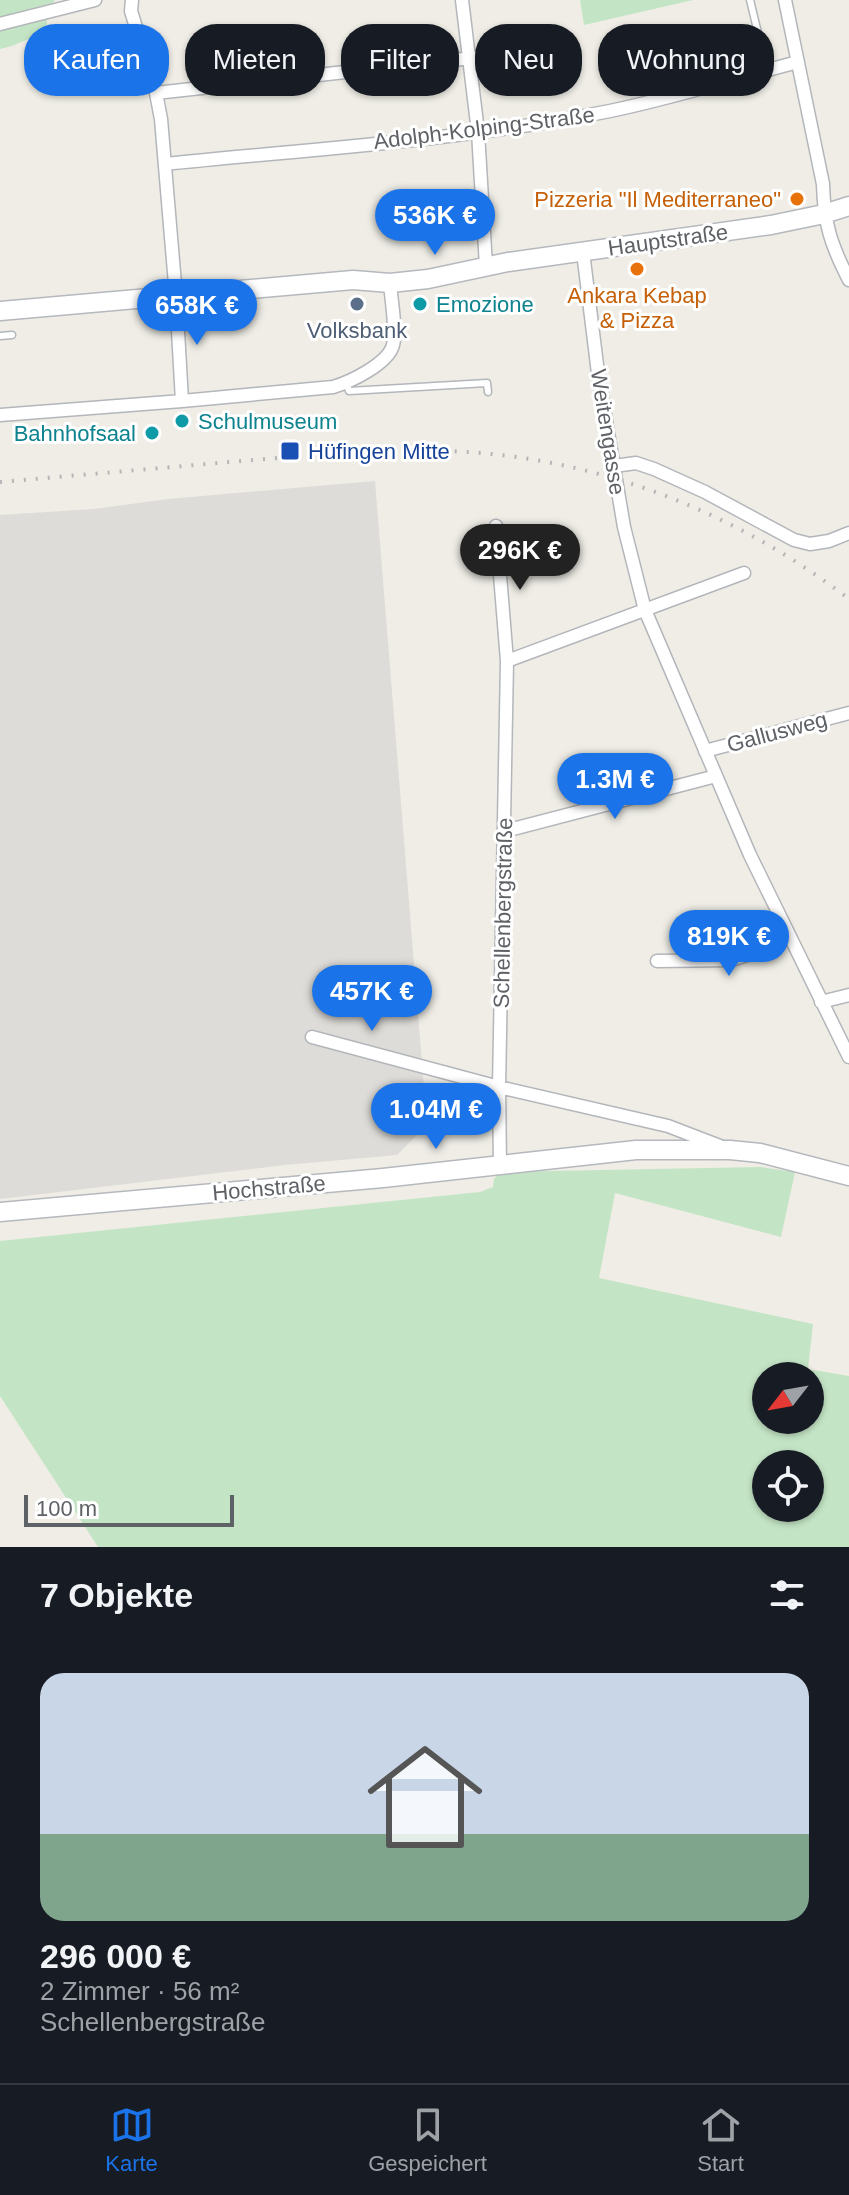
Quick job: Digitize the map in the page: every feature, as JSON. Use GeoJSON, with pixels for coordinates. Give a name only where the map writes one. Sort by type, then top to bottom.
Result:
{"type":"FeatureCollection","features":[{"type":"Feature","properties":{"kind":"main road","name":"Hauptstraße"},"geometry":{"type":"LineString","coordinates":[[0,311],[353,280],[390,283],[446,276],[486,266],[761,227],[849,206]]}},
{"type":"Feature","properties":{"kind":"main road","name":"Hochstraße"},"geometry":{"type":"LineString","coordinates":[[0,1212],[636,1150],[760,1153],[849,1176]]}},
{"type":"Feature","properties":{"kind":"street"},"geometry":{"type":"LineString","coordinates":[[0,24],[95,0]]}},
{"type":"Feature","properties":{"kind":"street"},"geometry":{"type":"LineString","coordinates":[[132,0],[135,24]]}},
{"type":"Feature","properties":{"kind":"street"},"geometry":{"type":"LineString","coordinates":[[462,0],[478,132],[486,266]]}},
{"type":"Feature","properties":{"kind":"street"},"geometry":{"type":"LineString","coordinates":[[785,0],[823,184],[824,214],[833,248],[849,280]]}},
{"type":"Feature","properties":{"kind":"street"},"geometry":{"type":"LineString","coordinates":[[169,92],[475,57]]}},
{"type":"Feature","properties":{"kind":"street","name":"Adolph-Kolping-Straße"},"geometry":{"type":"LineString","coordinates":[[774,69],[798,62]]}},
{"type":"Feature","properties":{"kind":"street"},"geometry":{"type":"LineString","coordinates":[[157,96],[165,164],[182,401]]}},
{"type":"Feature","properties":{"kind":"street","name":"Adolph-Kolping-Straße"},"geometry":{"type":"LineString","coordinates":[[165,164],[478,132],[613,110],[668,96]]}},
{"type":"Feature","properties":{"kind":"street","name":"Weitengasse"},"geometry":{"type":"LineString","coordinates":[[583,252],[598,373],[624,527],[645,610],[750,855],[849,1057]]}},
{"type":"Feature","properties":{"kind":"street"},"geometry":{"type":"LineString","coordinates":[[0,415],[304,390],[346,383],[385,357],[393,347],[390,283]]}},
{"type":"Feature","properties":{"kind":"street"},"geometry":{"type":"LineString","coordinates":[[614,466],[636,463],[654,469],[705,492],[794,540],[810,544],[849,533]]}},
{"type":"Feature","properties":{"kind":"street","name":"Schellenbergstraße"},"geometry":{"type":"LineString","coordinates":[[496,526],[507,661],[500,1165]]}},
{"type":"Feature","properties":{"kind":"street"},"geometry":{"type":"LineString","coordinates":[[507,661],[744,573]]}},
{"type":"Feature","properties":{"kind":"street","name":"Gallusweg"},"geometry":{"type":"LineString","coordinates":[[705,751],[849,713]]}},
{"type":"Feature","properties":{"kind":"street"},"geometry":{"type":"LineString","coordinates":[[505,831],[716,776]]}},
{"type":"Feature","properties":{"kind":"street"},"geometry":{"type":"LineString","coordinates":[[657,961],[731,960],[789,936]]}},
{"type":"Feature","properties":{"kind":"street"},"geometry":{"type":"LineString","coordinates":[[821,1002],[849,995]]}},
{"type":"Feature","properties":{"kind":"street","name":"Hochstraße"},"geometry":{"type":"LineString","coordinates":[[312,1037],[499,1087],[668,1126],[730,1150]]}},
{"type":"Feature","properties":{"kind":"lane"},"geometry":{"type":"LineString","coordinates":[[750,0],[756,24]]}},
{"type":"Feature","properties":{"kind":"lane"},"geometry":{"type":"LineString","coordinates":[[0,336],[12,335]]}},
{"type":"Feature","properties":{"kind":"lane"},"geometry":{"type":"LineString","coordinates":[[346,383],[349,391],[487,383],[488,392]]}},
{"type":"Feature","properties":{"kind":"shaded area"},"geometry":{"type":"Polygon","coordinates":[[[375,481],[427,1125],[397,1155],[0,1199],[0,515],[94,509],[168,499],[375,481]]]}},
{"type":"Feature","properties":{"kind":"green space"},"geometry":{"type":"Polygon","coordinates":[[[0,0],[55,0],[47,12],[47,24],[24,24],[24,41],[0,49],[0,0]]]}},
{"type":"Feature","properties":{"kind":"green space"},"geometry":{"type":"Polygon","coordinates":[[[580,0],[693,0],[584,25],[580,0]]]}},
{"type":"Feature","properties":{"kind":"green space"},"geometry":{"type":"Polygon","coordinates":[[[761,1167],[795,1172],[781,1237],[615,1193],[599,1278],[813,1324],[809,1362],[752,1362],[752,1434],[824,1434],[824,1372],[849,1376],[849,1547],[98,1547],[0,1396],[0,1241],[480,1192],[493,1187],[494,1179],[500,1172],[761,1167]]]}},
{"type":"Feature","properties":{"kind":"railway"},"geometry":{"type":"LineString","coordinates":[[0,482],[371,452],[436,451],[501,455],[595,473],[684,503],[769,546],[849,599]]}},
{"type":"Feature","properties":{"kind":"place","name":"Pizzeria \"Il Mediterraneo\""},"geometry":{"type":"Point","coordinates":[797,199]}},
{"type":"Feature","properties":{"kind":"place","name":"Ankara Kebap & Pizza"},"geometry":{"type":"Point","coordinates":[637,269]}},
{"type":"Feature","properties":{"kind":"place","name":"Volksbank"},"geometry":{"type":"Point","coordinates":[357,304]}},
{"type":"Feature","properties":{"kind":"place","name":"Emozione"},"geometry":{"type":"Point","coordinates":[420,304]}},
{"type":"Feature","properties":{"kind":"place","name":"Schulmuseum"},"geometry":{"type":"Point","coordinates":[182,421]}},
{"type":"Feature","properties":{"kind":"place","name":"Bahnhofsaal"},"geometry":{"type":"Point","coordinates":[152,433]}},
{"type":"Feature","properties":{"kind":"place","name":"Hüfingen Mitte"},"geometry":{"type":"Point","coordinates":[290,451]}}]}
